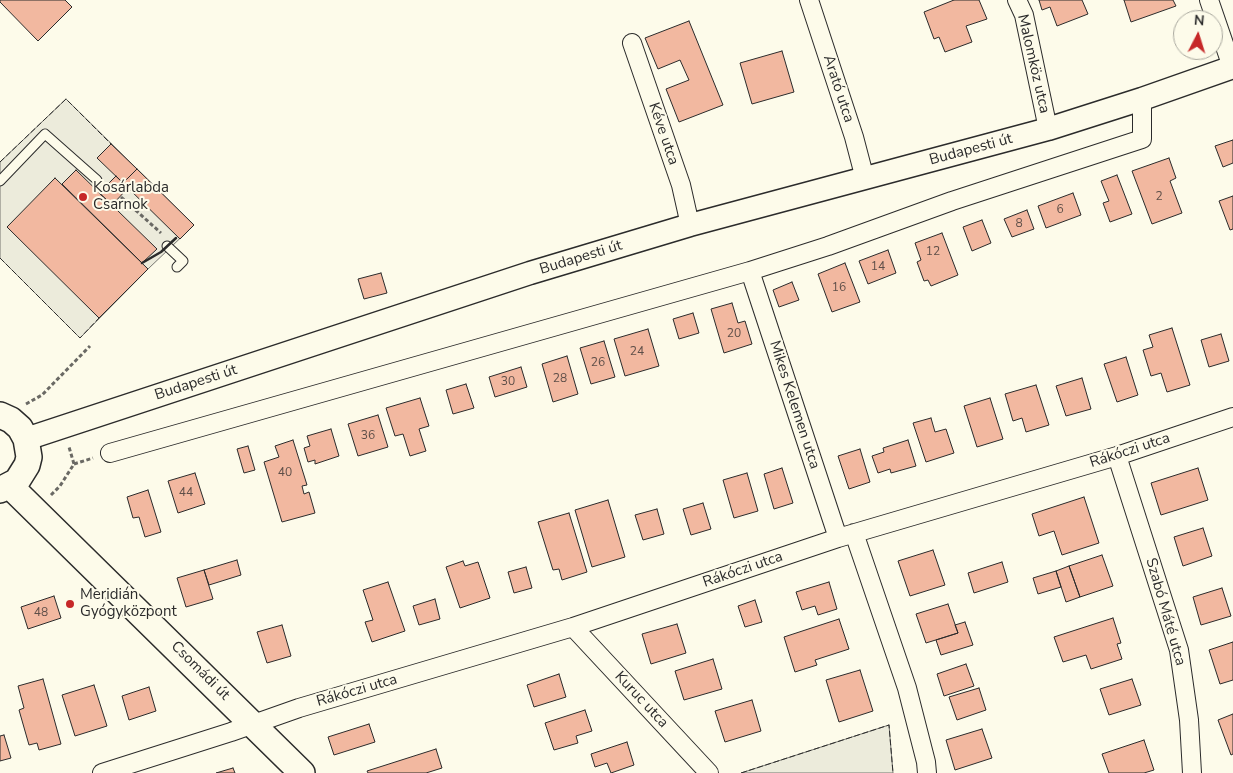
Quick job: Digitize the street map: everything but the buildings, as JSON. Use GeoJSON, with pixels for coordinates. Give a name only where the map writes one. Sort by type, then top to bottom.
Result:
{"type":"FeatureCollection","features":[{"type":"Feature","properties":{"kind":"main road"},"geometry":{"type":"LineString","coordinates":[[0,416],[11,420],[20,428],[26,439],[29,457],[27,466],[17,481],[5,488]]}},
{"type":"Feature","properties":{"kind":"main road","name":"Csomádi út"},"geometry":{"type":"LineString","coordinates":[[5,488],[253,723],[302,773]]}},
{"type":"Feature","properties":{"kind":"street","name":"Arató utca"},"geometry":{"type":"LineString","coordinates":[[809,0],[854,136],[865,179]]}},
{"type":"Feature","properties":{"kind":"street","name":"Malomköz utca"},"geometry":{"type":"LineString","coordinates":[[1017,0],[1024,16],[1048,129]]}},
{"type":"Feature","properties":{"kind":"street"},"geometry":{"type":"LineString","coordinates":[[1209,0],[1232,67]]}},
{"type":"Feature","properties":{"kind":"street","name":"Kéve utca"},"geometry":{"type":"LineString","coordinates":[[632,43],[681,185],[690,225]]}},
{"type":"Feature","properties":{"kind":"street","name":"Budapesti út"},"geometry":{"type":"LineString","coordinates":[[26,439],[530,273],[690,225],[1048,129],[1142,100],[1232,67]]}},
{"type":"Feature","properties":{"kind":"street"},"geometry":{"type":"LineString","coordinates":[[110,453],[750,271],[828,246],[952,201],[1142,139],[1142,100]]}},
{"type":"Feature","properties":{"kind":"street","name":"Mikes Kelemen utca"},"geometry":{"type":"LineString","coordinates":[[750,271],[846,536],[907,688],[926,762],[927,773]]}},
{"type":"Feature","properties":{"kind":"street","name":"Rákóczi utca"},"geometry":{"type":"LineString","coordinates":[[102,773],[232,732],[253,723],[573,628],[846,536],[1117,456],[1233,417]]}},
{"type":"Feature","properties":{"kind":"street","name":"Szabó Máté utca"},"geometry":{"type":"LineString","coordinates":[[1117,456],[1179,650],[1188,720],[1192,773]]}},
{"type":"Feature","properties":{"kind":"street","name":"Kuruc utca"},"geometry":{"type":"LineString","coordinates":[[573,628],[709,773]]}},
{"type":"Feature","properties":{"kind":"lane"},"geometry":{"type":"LineString","coordinates":[[0,181],[45,134],[97,180]]}},
{"type":"Feature","properties":{"kind":"lane"},"geometry":{"type":"LineString","coordinates":[[167,242],[183,261],[177,267]]}},
{"type":"Feature","properties":{"kind":"path"},"geometry":{"type":"LineString","coordinates":[[120,196],[167,242]]}},
{"type":"Feature","properties":{"kind":"path"},"geometry":{"type":"LineString","coordinates":[[26,405],[42,396],[90,346]]}},
{"type":"Feature","properties":{"kind":"shaded area","name":"Kosárlabda Csarnok"},"geometry":{"type":"Polygon","coordinates":[[[66,99],[194,225],[80,338],[0,258],[0,162],[66,99]]]}},
{"type":"Feature","properties":{"kind":"shaded area"},"geometry":{"type":"Polygon","coordinates":[[[889,725],[893,773],[741,773],[889,725]]]}},
{"type":"Feature","properties":{"kind":"fence"},"geometry":{"type":"LineString","coordinates":[[0,162],[66,99],[111,144]]}},
{"type":"Feature","properties":{"kind":"fence"},"geometry":{"type":"LineString","coordinates":[[0,258],[80,338],[99,318]]}},
{"type":"Feature","properties":{"kind":"fence"},"geometry":{"type":"LineString","coordinates":[[741,773],[889,725],[893,773]]}},
{"type":"Feature","properties":{"kind":"wall"},"geometry":{"type":"LineString","coordinates":[[142,263],[161,252],[176,238]]}},
{"type":"Feature","properties":{"kind":"place","name":"Kosárlabda Csarnok"},"geometry":{"type":"Point","coordinates":[83,197]}},
{"type":"Feature","properties":{"kind":"place","name":"Meridián Gyógyközpont"},"geometry":{"type":"Point","coordinates":[70,604]}}]}
